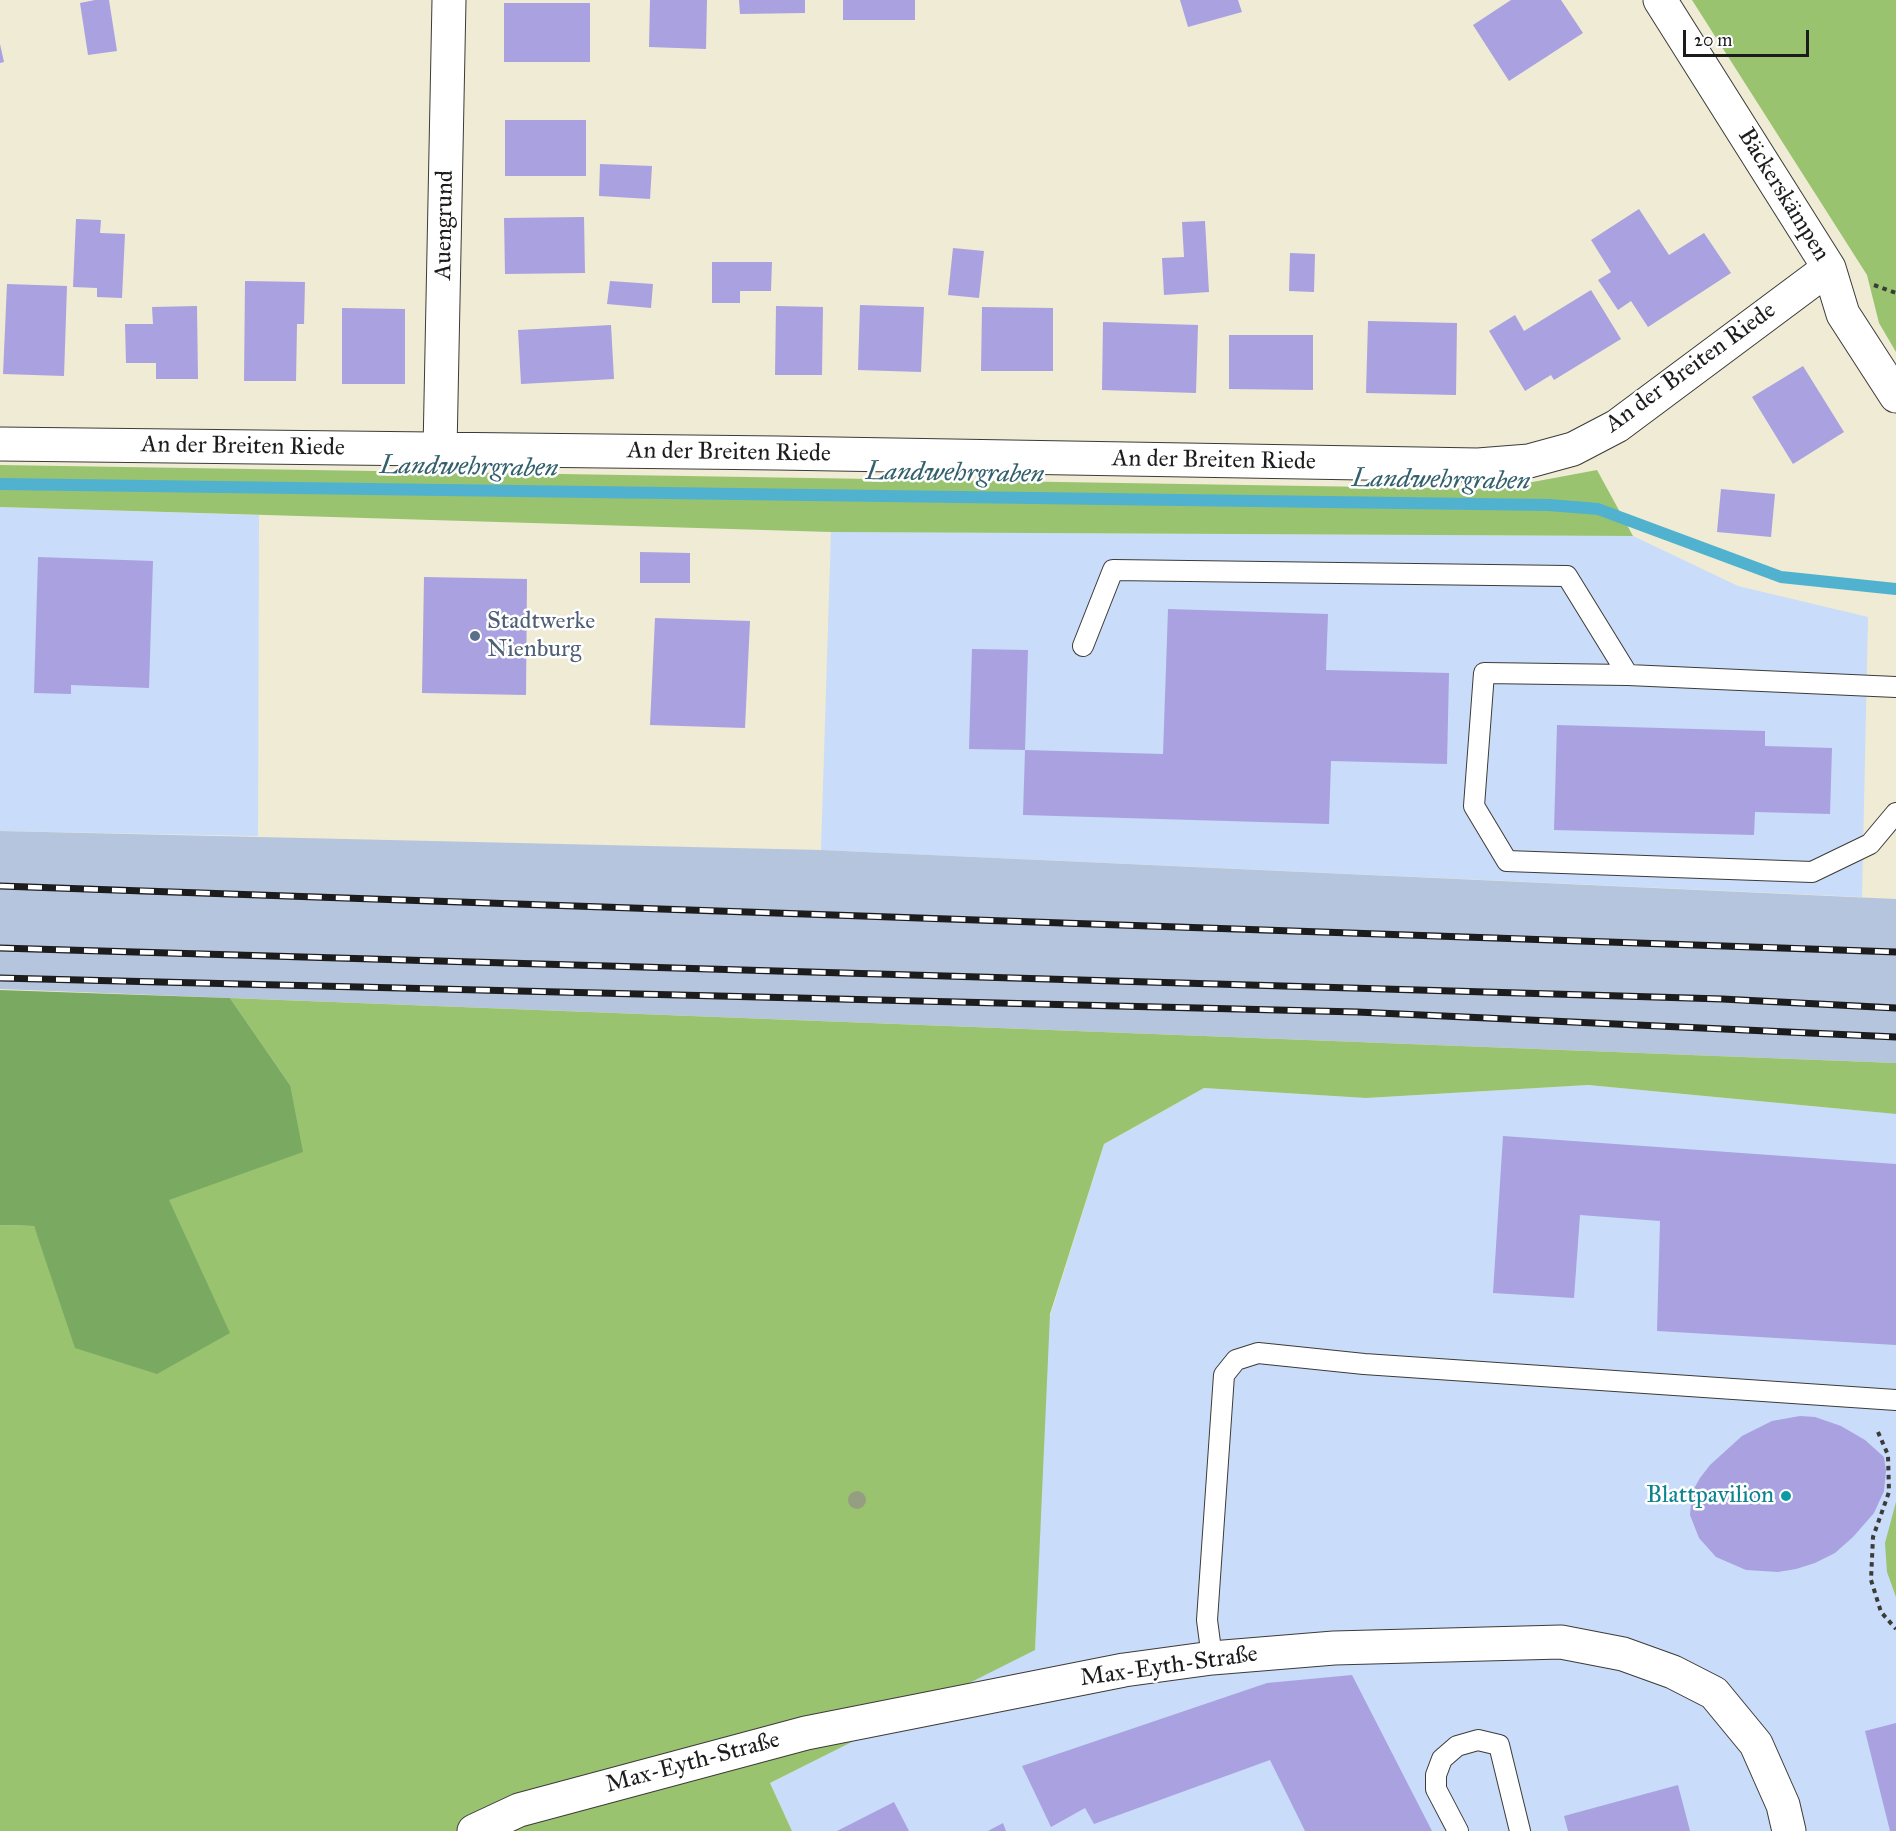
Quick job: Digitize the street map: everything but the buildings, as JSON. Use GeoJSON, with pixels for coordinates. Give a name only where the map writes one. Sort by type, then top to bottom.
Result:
{"type":"FeatureCollection","features":[{"type":"Feature","properties":{"kind":"street","name":"Auengrund"},"geometry":{"type":"LineString","coordinates":[[440,450],[449,0]]}},
{"type":"Feature","properties":{"kind":"street","name":"Bäckerskämpen"},"geometry":{"type":"LineString","coordinates":[[1660,0],[1829,268],[1843,314],[1896,396]]}},
{"type":"Feature","properties":{"kind":"street","name":"An der Breiten Riede"},"geometry":{"type":"LineString","coordinates":[[0,444],[1478,465],[1528,461],[1573,449],[1617,426],[1829,268]]}},
{"type":"Feature","properties":{"kind":"street","name":"Max-Eyth-Straße"},"geometry":{"type":"LineString","coordinates":[[474,1831],[519,1810],[806,1733],[1124,1670],[1212,1658],[1334,1648],[1561,1642],[1623,1654],[1673,1672],[1714,1693],[1756,1744],[1783,1805],[1789,1831]]}},
{"type":"Feature","properties":{"kind":"lane"},"geometry":{"type":"LineString","coordinates":[[1083,646],[1113,570],[1567,576],[1628,675]]}},
{"type":"Feature","properties":{"kind":"lane"},"geometry":{"type":"LineString","coordinates":[[1896,687],[1628,675],[1484,673],[1474,806],[1507,861],[1812,872],[1870,844],[1896,813]]}},
{"type":"Feature","properties":{"kind":"lane"},"geometry":{"type":"LineString","coordinates":[[1212,1658],[1207,1620],[1224,1375],[1236,1360],[1258,1353],[1364,1364],[1896,1400]]}},
{"type":"Feature","properties":{"kind":"lane"},"geometry":{"type":"LineString","coordinates":[[1458,1831],[1436,1789],[1436,1775],[1442,1759],[1457,1746],[1478,1740],[1498,1745],[1520,1831]]}},
{"type":"Feature","properties":{"kind":"path"},"geometry":{"type":"LineString","coordinates":[[1864,1398],[1888,1455],[1888,1492],[1873,1537],[1871,1580],[1881,1612],[1896,1629]]}},
{"type":"Feature","properties":{"kind":"shaded area"},"geometry":{"type":"Polygon","coordinates":[[[0,507],[259,515],[258,836],[0,831],[0,507]]]}},
{"type":"Feature","properties":{"kind":"shaded area"},"geometry":{"type":"Polygon","coordinates":[[[831,532],[1633,536],[1738,586],[1868,617],[1862,897],[821,850],[831,532]]]}},
{"type":"Feature","properties":{"kind":"shaded area"},"geometry":{"type":"Polygon","coordinates":[[[0,831],[821,850],[1896,899],[1896,1063],[0,989],[0,831]]]}},
{"type":"Feature","properties":{"kind":"shaded area"},"geometry":{"type":"Polygon","coordinates":[[[1588,1085],[1896,1114],[1896,1831],[792,1831],[770,1783],[1035,1649],[1046,1329],[1104,1144],[1204,1088],[1366,1098],[1588,1085]]]}},
{"type":"Feature","properties":{"kind":"green space"},"geometry":{"type":"Polygon","coordinates":[[[1692,0],[1896,0],[1896,352],[1879,323],[1867,275],[1692,0]]]}},
{"type":"Feature","properties":{"kind":"green space"},"geometry":{"type":"Polygon","coordinates":[[[0,465],[1495,489],[1597,470],[1633,536],[831,532],[0,507],[0,465]]]}},
{"type":"Feature","properties":{"kind":"green space"},"geometry":{"type":"Polygon","coordinates":[[[0,990],[230,998],[290,1085],[303,1152],[169,1200],[230,1333],[157,1374],[75,1348],[34,1226],[0,1225],[0,990]]]}},
{"type":"Feature","properties":{"kind":"green space"},"geometry":{"type":"Polygon","coordinates":[[[230,998],[1896,1063],[1896,1114],[1588,1085],[1366,1098],[1204,1088],[1104,1144],[1050,1314],[1035,1650],[770,1783],[792,1831],[0,1831],[0,1225],[34,1226],[44,1252],[169,1200],[290,1085],[230,998]]]}},
{"type":"Feature","properties":{"kind":"green space"},"geometry":{"type":"Polygon","coordinates":[[[1896,1502],[1896,1597],[1887,1572],[1885,1543],[1896,1502]]]}},
{"type":"Feature","properties":{"kind":"waterway","name":"Landwehrgraben"},"geometry":{"type":"LineString","coordinates":[[0,484],[1549,505],[1598,509],[1781,577],[1896,589]]}},
{"type":"Feature","properties":{"kind":"railway"},"geometry":{"type":"LineString","coordinates":[[0,886],[1896,952]]}},
{"type":"Feature","properties":{"kind":"railway"},"geometry":{"type":"LineString","coordinates":[[0,948],[1722,999],[1896,1008]]}},
{"type":"Feature","properties":{"kind":"railway"},"geometry":{"type":"LineString","coordinates":[[0,978],[1357,1012],[1896,1037]]}},
{"type":"Feature","properties":{"kind":"place","name":"Stadtwerke Nienburg"},"geometry":{"type":"Point","coordinates":[475,636]}},
{"type":"Feature","properties":{"kind":"place","name":"Blattpavilion"},"geometry":{"type":"Point","coordinates":[1786,1496]}}]}
